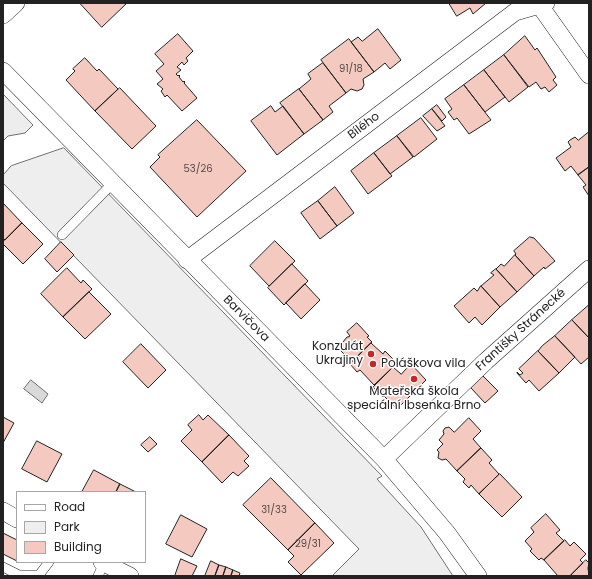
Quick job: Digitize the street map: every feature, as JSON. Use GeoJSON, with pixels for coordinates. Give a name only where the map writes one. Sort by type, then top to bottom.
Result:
{"type":"FeatureCollection","features":[{"type":"Feature","properties":{"kind":"street"},"geometry":{"type":"LineString","coordinates":[[3,15],[16,3]]}},
{"type":"Feature","properties":{"kind":"street"},"geometry":{"type":"LineString","coordinates":[[541,4],[589,75]]}},
{"type":"Feature","properties":{"kind":"street","name":"Bílého"},"geometry":{"type":"LineString","coordinates":[[187,260],[515,12],[541,4]]}},
{"type":"Feature","properties":{"kind":"street","name":"Barvičova"},"geometry":{"type":"LineString","coordinates":[[3,71],[384,459],[447,533],[478,576]]}},
{"type":"Feature","properties":{"kind":"street","name":"Františky Stránecké"},"geometry":{"type":"LineString","coordinates":[[384,459],[486,361],[589,269]]}},
{"type":"Feature","properties":{"kind":"street"},"geometry":{"type":"LineString","coordinates":[[3,511],[16,518]]}},
{"type":"Feature","properties":{"kind":"street"},"geometry":{"type":"LineString","coordinates":[[101,567],[130,576]]}},
{"type":"Feature","properties":{"kind":"lane"},"geometry":{"type":"LineString","coordinates":[[62,235],[113,183]]}},
{"type":"Feature","properties":{"kind":"lane"},"geometry":{"type":"LineString","coordinates":[[3,567],[19,575],[39,574],[48,563]]}},
{"type":"Feature","properties":{"kind":"green space"},"geometry":{"type":"Polygon","coordinates":[[[64,148],[382,476],[377,479],[421,527],[453,576],[332,576],[359,549],[3,183],[3,175],[11,166],[64,148]]]}},
{"type":"Feature","properties":{"kind":"shaded area"},"geometry":{"type":"Polygon","coordinates":[[[3,94],[33,125],[25,133],[8,136],[3,141],[3,94]]]}},
{"type":"Feature","properties":{"kind":"shaded area"},"geometry":{"type":"Polygon","coordinates":[[[31,380],[48,394],[42,403],[24,389],[31,380]]]}},
{"type":"Feature","properties":{"kind":"building"},"geometry":{"type":"Polygon","coordinates":[[[80,3],[127,3],[102,27],[80,3]]]}},
{"type":"Feature","properties":{"kind":"building"},"geometry":{"type":"Polygon","coordinates":[[[449,3],[486,3],[473,14],[470,8],[457,16],[449,3]]]}},
{"type":"Feature","properties":{"kind":"building"},"geometry":{"type":"Polygon","coordinates":[[[378,29],[401,60],[390,69],[385,63],[374,72],[351,42],[358,37],[362,41],[378,29]]]}},
{"type":"Feature","properties":{"kind":"building"},"geometry":{"type":"Polygon","coordinates":[[[178,34],[193,51],[186,58],[188,61],[184,65],[182,62],[177,67],[181,70],[176,74],[180,76],[179,77],[183,82],[185,82],[184,83],[197,98],[182,111],[167,95],[165,97],[161,91],[163,89],[157,84],[163,79],[156,71],[164,64],[155,54],[178,34]]]}},
{"type":"Feature","properties":{"kind":"building"},"geometry":{"type":"Polygon","coordinates":[[[525,36],[535,50],[537,48],[556,77],[553,80],[557,85],[549,92],[545,87],[541,89],[536,82],[529,87],[504,55],[525,36]]]}},
{"type":"Feature","properties":{"kind":"building"},"geometry":{"type":"Polygon","coordinates":[[[349,39],[374,72],[363,79],[364,85],[362,89],[357,91],[351,89],[346,93],[321,60],[349,39]]]}},
{"type":"Feature","properties":{"kind":"building"},"geometry":{"type":"Polygon","coordinates":[[[504,55],[528,87],[509,102],[484,70],[504,55]]]}},
{"type":"Feature","properties":{"kind":"building"},"geometry":{"type":"Polygon","coordinates":[[[85,58],[97,71],[99,69],[118,89],[95,111],[66,80],[75,71],[73,69],[85,58]]]}},
{"type":"Feature","properties":{"kind":"building"},"geometry":{"type":"Polygon","coordinates":[[[323,63],[346,93],[329,106],[333,112],[323,120],[299,89],[311,79],[308,74],[323,63]]]}},
{"type":"Feature","properties":{"kind":"building"},"geometry":{"type":"Polygon","coordinates":[[[484,70],[505,97],[485,112],[464,85],[484,70]]]}},
{"type":"Feature","properties":{"kind":"building"},"geometry":{"type":"Polygon","coordinates":[[[464,85],[491,120],[469,134],[457,118],[454,120],[448,112],[452,109],[445,99],[464,85]]]}},
{"type":"Feature","properties":{"kind":"building"},"geometry":{"type":"Polygon","coordinates":[[[120,88],[156,126],[132,149],[95,111],[120,88]]]}},
{"type":"Feature","properties":{"kind":"building"},"geometry":{"type":"Polygon","coordinates":[[[299,89],[323,120],[304,134],[280,103],[299,89]]]}},
{"type":"Feature","properties":{"kind":"building"},"geometry":{"type":"Polygon","coordinates":[[[437,105],[446,117],[442,121],[432,109],[437,105]]]}},
{"type":"Feature","properties":{"kind":"building"},"geometry":{"type":"Polygon","coordinates":[[[271,106],[275,112],[283,106],[304,134],[277,155],[251,121],[271,106]]]}},
{"type":"Feature","properties":{"kind":"building"},"geometry":{"type":"Polygon","coordinates":[[[432,109],[445,126],[437,131],[423,116],[432,109]]]}},
{"type":"Feature","properties":{"kind":"building"},"geometry":{"type":"Polygon","coordinates":[[[421,118],[437,139],[414,157],[397,136],[421,118]]]}},
{"type":"Feature","properties":{"kind":"building"},"geometry":{"type":"Polygon","coordinates":[[[197,120],[246,171],[197,217],[150,167],[160,157],[158,155],[197,120]]]}},
{"type":"Feature","properties":{"kind":"building"},"geometry":{"type":"Polygon","coordinates":[[[589,132],[589,167],[578,175],[571,166],[565,171],[556,158],[571,147],[568,142],[570,140],[575,137],[578,140],[589,132]]]}},
{"type":"Feature","properties":{"kind":"building"},"geometry":{"type":"Polygon","coordinates":[[[397,136],[413,157],[390,174],[374,153],[397,136]]]}},
{"type":"Feature","properties":{"kind":"building"},"geometry":{"type":"Polygon","coordinates":[[[374,153],[392,176],[368,194],[351,171],[374,153]]]}},
{"type":"Feature","properties":{"kind":"building"},"geometry":{"type":"Polygon","coordinates":[[[589,167],[589,196],[583,187],[586,185],[578,175],[589,167]]]}},
{"type":"Feature","properties":{"kind":"building"},"geometry":{"type":"Polygon","coordinates":[[[335,187],[354,213],[337,226],[318,201],[335,187]]]}},
{"type":"Feature","properties":{"kind":"building"},"geometry":{"type":"Polygon","coordinates":[[[318,201],[337,226],[320,239],[301,213],[318,201]]]}},
{"type":"Feature","properties":{"kind":"building"},"geometry":{"type":"Polygon","coordinates":[[[3,203],[22,223],[5,240],[3,238],[3,203]]]}},
{"type":"Feature","properties":{"kind":"building"},"geometry":{"type":"Polygon","coordinates":[[[22,223],[43,244],[23,264],[3,244],[3,242],[22,223]]]}},
{"type":"Feature","properties":{"kind":"building"},"geometry":{"type":"Polygon","coordinates":[[[530,237],[534,238],[555,261],[545,269],[544,267],[534,276],[515,255],[516,254],[514,251],[530,237]]]}},
{"type":"Feature","properties":{"kind":"building"},"geometry":{"type":"Polygon","coordinates":[[[275,241],[295,261],[269,286],[250,266],[275,241]]]}},
{"type":"Feature","properties":{"kind":"building"},"geometry":{"type":"Polygon","coordinates":[[[61,242],[74,255],[57,272],[45,259],[61,242]]]}},
{"type":"Feature","properties":{"kind":"building"},"geometry":{"type":"Polygon","coordinates":[[[515,255],[534,276],[517,292],[496,269],[501,264],[504,266],[515,255]]]}},
{"type":"Feature","properties":{"kind":"building"},"geometry":{"type":"Polygon","coordinates":[[[292,264],[308,281],[284,305],[268,288],[292,264]]]}},
{"type":"Feature","properties":{"kind":"building"},"geometry":{"type":"Polygon","coordinates":[[[67,268],[81,283],[83,280],[92,289],[63,317],[41,294],[67,268]]]}},
{"type":"Feature","properties":{"kind":"building"},"geometry":{"type":"Polygon","coordinates":[[[496,269],[517,292],[500,307],[481,286],[494,275],[491,273],[496,269]]]}},
{"type":"Feature","properties":{"kind":"building"},"geometry":{"type":"Polygon","coordinates":[[[305,284],[320,300],[301,319],[286,303],[305,284]]]}},
{"type":"Feature","properties":{"kind":"building"},"geometry":{"type":"Polygon","coordinates":[[[481,286],[500,307],[482,325],[475,317],[469,323],[454,306],[474,288],[477,291],[481,286]]]}},
{"type":"Feature","properties":{"kind":"building"},"geometry":{"type":"Polygon","coordinates":[[[89,292],[111,314],[85,339],[63,317],[89,292]]]}},
{"type":"Feature","properties":{"kind":"building"},"geometry":{"type":"Polygon","coordinates":[[[589,305],[589,338],[572,320],[589,305]]]}},
{"type":"Feature","properties":{"kind":"building"},"geometry":{"type":"Polygon","coordinates":[[[572,320],[589,338],[589,357],[581,364],[555,336],[572,320]]]}},
{"type":"Feature","properties":{"kind":"building"},"geometry":{"type":"Polygon","coordinates":[[[357,323],[369,336],[367,337],[372,342],[350,364],[342,356],[344,354],[338,348],[347,337],[350,336],[347,332],[357,323]]]}},
{"type":"Feature","properties":{"kind":"building"},"geometry":{"type":"Polygon","coordinates":[[[555,336],[575,357],[559,373],[538,351],[555,336]]]}},
{"type":"Feature","properties":{"kind":"building","name":"Poláškova vila"},"geometry":{"type":"Polygon","coordinates":[[[371,343],[383,354],[385,351],[397,363],[374,385],[360,370],[357,372],[350,364],[371,343]]]}},
{"type":"Feature","properties":{"kind":"building"},"geometry":{"type":"Polygon","coordinates":[[[141,344],[166,370],[148,388],[123,362],[141,344]]]}},
{"type":"Feature","properties":{"kind":"building"},"geometry":{"type":"Polygon","coordinates":[[[538,351],[559,373],[539,391],[529,380],[526,383],[517,373],[520,375],[523,373],[519,369],[538,351]]]}},
{"type":"Feature","properties":{"kind":"building"},"geometry":{"type":"Polygon","coordinates":[[[411,364],[426,380],[397,409],[373,387],[393,367],[401,374],[411,364]]]}},
{"type":"Feature","properties":{"kind":"building"},"geometry":{"type":"Polygon","coordinates":[[[483,376],[498,391],[485,403],[471,388],[483,376]]]}},
{"type":"Feature","properties":{"kind":"building"},"geometry":{"type":"Polygon","coordinates":[[[199,415],[203,420],[208,415],[229,435],[202,462],[181,441],[192,430],[188,425],[199,415]]]}},
{"type":"Feature","properties":{"kind":"building"},"geometry":{"type":"Polygon","coordinates":[[[3,417],[14,423],[3,443],[3,417]]]}},
{"type":"Feature","properties":{"kind":"building"},"geometry":{"type":"Polygon","coordinates":[[[469,418],[481,431],[473,439],[481,448],[457,471],[446,459],[442,460],[438,458],[439,452],[437,450],[443,444],[439,440],[444,434],[443,431],[445,428],[449,427],[454,432],[469,418]]]}},
{"type":"Feature","properties":{"kind":"building"},"geometry":{"type":"Polygon","coordinates":[[[229,435],[249,456],[244,461],[249,466],[238,476],[233,472],[222,483],[202,462],[229,435]]]}},
{"type":"Feature","properties":{"kind":"building"},"geometry":{"type":"Polygon","coordinates":[[[150,437],[157,444],[148,452],[141,445],[150,437]]]}},
{"type":"Feature","properties":{"kind":"building"},"geometry":{"type":"Polygon","coordinates":[[[37,441],[62,454],[47,482],[22,469],[37,441]]]}},
{"type":"Feature","properties":{"kind":"building"},"geometry":{"type":"Polygon","coordinates":[[[481,448],[492,460],[489,463],[499,474],[479,494],[471,485],[469,488],[463,482],[465,479],[457,471],[481,448]]]}},
{"type":"Feature","properties":{"kind":"building"},"geometry":{"type":"Polygon","coordinates":[[[94,470],[120,484],[116,491],[83,491],[94,470]]]}},
{"type":"Feature","properties":{"kind":"building"},"geometry":{"type":"Polygon","coordinates":[[[500,474],[522,497],[502,517],[479,494],[500,474]]]}},
{"type":"Feature","properties":{"kind":"building"},"geometry":{"type":"Polygon","coordinates":[[[271,478],[315,523],[288,550],[243,505],[271,478]]]}},
{"type":"Feature","properties":{"kind":"building"},"geometry":{"type":"Polygon","coordinates":[[[120,484],[134,491],[116,491],[120,484]]]}},
{"type":"Feature","properties":{"kind":"building"},"geometry":{"type":"Polygon","coordinates":[[[546,514],[560,530],[556,533],[564,541],[544,560],[541,558],[539,560],[530,551],[532,549],[525,541],[534,532],[531,528],[546,514]]]}},
{"type":"Feature","properties":{"kind":"building"},"geometry":{"type":"Polygon","coordinates":[[[181,515],[207,529],[192,557],[166,544],[181,515]]]}},
{"type":"Feature","properties":{"kind":"building"},"geometry":{"type":"Polygon","coordinates":[[[315,523],[334,543],[301,575],[288,562],[294,556],[288,550],[315,523]]]}},
{"type":"Feature","properties":{"kind":"building"},"geometry":{"type":"Polygon","coordinates":[[[3,533],[16,540],[16,560],[3,554],[3,533]]]}},
{"type":"Feature","properties":{"kind":"building"},"geometry":{"type":"Polygon","coordinates":[[[565,540],[570,546],[574,542],[586,554],[580,560],[583,563],[570,576],[558,576],[544,560],[565,540]]]}},
{"type":"Feature","properties":{"kind":"building"},"geometry":{"type":"Polygon","coordinates":[[[181,559],[197,566],[192,576],[175,576],[181,559]]]}},
{"type":"Feature","properties":{"kind":"building"},"geometry":{"type":"Polygon","coordinates":[[[586,560],[589,563],[589,576],[570,576],[586,560]]]}},
{"type":"Feature","properties":{"kind":"building"},"geometry":{"type":"Polygon","coordinates":[[[211,561],[219,565],[215,576],[205,576],[211,561]]]}},
{"type":"Feature","properties":{"kind":"building"},"geometry":{"type":"Polygon","coordinates":[[[219,565],[226,567],[223,576],[215,576],[219,565]]]}},
{"type":"Feature","properties":{"kind":"building"},"geometry":{"type":"Polygon","coordinates":[[[226,567],[233,570],[231,576],[223,576],[226,567]]]}},
{"type":"Feature","properties":{"kind":"building"},"geometry":{"type":"Polygon","coordinates":[[[233,570],[240,573],[239,576],[231,576],[233,570]]]}},
{"type":"Feature","properties":{"kind":"place","name":"Konzulát Ukrajiny"},"geometry":{"type":"Point","coordinates":[371,354]}},
{"type":"Feature","properties":{"kind":"place","name":"Poláškova vila"},"geometry":{"type":"Point","coordinates":[373,364]}},
{"type":"Feature","properties":{"kind":"place","name":"Mateřská škola speciální Ibsenka Brno"},"geometry":{"type":"Point","coordinates":[414,379]}}]}
